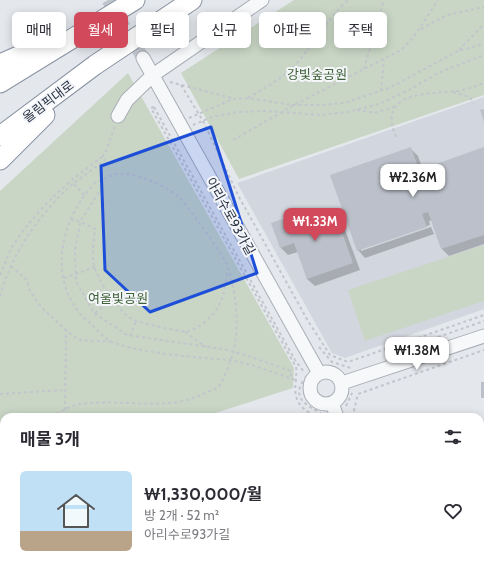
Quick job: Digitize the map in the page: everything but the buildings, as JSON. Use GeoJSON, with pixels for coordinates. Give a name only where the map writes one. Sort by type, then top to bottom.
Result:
{"type":"FeatureCollection","features":[{"type":"Feature","properties":{"kind":"highway"},"geometry":{"type":"LineString","coordinates":[[1,77],[135,0]]}},
{"type":"Feature","properties":{"kind":"highway"},"geometry":{"type":"LineString","coordinates":[[0,160],[96,65],[192,0]]}},
{"type":"Feature","properties":{"kind":"highway","name":"올림픽대로"},"geometry":{"type":"LineString","coordinates":[[0,136],[96,65]]}},
{"type":"Feature","properties":{"kind":"street"},"geometry":{"type":"LineString","coordinates":[[118,116],[127,100],[153,75],[262,0]]}},
{"type":"Feature","properties":{"kind":"street","name":"아리수로93가길"},"geometry":{"type":"LineString","coordinates":[[143,58],[319,373]]}},
{"type":"Feature","properties":{"kind":"street"},"geometry":{"type":"LineString","coordinates":[[342,383],[484,336]]}},
{"type":"Feature","properties":{"kind":"street"},"geometry":{"type":"LineString","coordinates":[[330,372],[335,374],[342,383],[342,392],[340,397],[332,403],[321,404],[312,397],[310,392],[311,381],[319,373],[330,372]]}},
{"type":"Feature","properties":{"kind":"street"},"geometry":{"type":"LineString","coordinates":[[332,403],[341,413]]}},
{"type":"Feature","properties":{"kind":"path"},"geometry":{"type":"LineString","coordinates":[[248,98],[276,82],[297,63],[320,32],[348,0]]}},
{"type":"Feature","properties":{"kind":"path"},"geometry":{"type":"LineString","coordinates":[[364,69],[384,0]]}},
{"type":"Feature","properties":{"kind":"path"},"geometry":{"type":"LineString","coordinates":[[233,140],[294,105],[401,50],[418,31],[438,0]]}},
{"type":"Feature","properties":{"kind":"path"},"geometry":{"type":"LineString","coordinates":[[418,31],[431,22],[447,15],[484,7]]}},
{"type":"Feature","properties":{"kind":"path"},"geometry":{"type":"LineString","coordinates":[[458,51],[484,24]]}},
{"type":"Feature","properties":{"kind":"path"},"geometry":{"type":"LineString","coordinates":[[169,82],[233,98],[248,98],[294,105],[344,103],[381,91],[458,51],[484,44]]}},
{"type":"Feature","properties":{"kind":"path"},"geometry":{"type":"LineString","coordinates":[[193,125],[212,117],[237,112],[267,111],[321,115],[356,110],[379,104],[409,90],[438,73],[484,55]]}},
{"type":"Feature","properties":{"kind":"path"},"geometry":{"type":"LineString","coordinates":[[381,91],[384,60]]}},
{"type":"Feature","properties":{"kind":"path"},"geometry":{"type":"LineString","coordinates":[[356,110],[374,113],[394,107],[403,100],[417,94],[458,91],[484,83]]}},
{"type":"Feature","properties":{"kind":"path"},"geometry":{"type":"LineString","coordinates":[[181,85],[203,121],[239,197],[308,321],[330,355],[348,362],[484,315]]}},
{"type":"Feature","properties":{"kind":"path"},"geometry":{"type":"LineString","coordinates":[[451,91],[470,97],[473,103]]}},
{"type":"Feature","properties":{"kind":"path"},"geometry":{"type":"LineString","coordinates":[[189,118],[233,98]]}},
{"type":"Feature","properties":{"kind":"path"},"geometry":{"type":"LineString","coordinates":[[309,413],[298,406],[296,380],[298,373],[293,361],[152,108],[154,107],[295,360],[307,376],[300,387],[300,396],[308,408],[317,413]]}},
{"type":"Feature","properties":{"kind":"path"},"geometry":{"type":"LineString","coordinates":[[394,107],[391,126],[396,137]]}},
{"type":"Feature","properties":{"kind":"path"},"geometry":{"type":"LineString","coordinates":[[0,275],[14,244],[50,199],[77,175],[105,154],[118,116]]}},
{"type":"Feature","properties":{"kind":"path"},"geometry":{"type":"LineString","coordinates":[[0,296],[11,266],[22,244],[66,190],[105,160],[102,157]]}},
{"type":"Feature","properties":{"kind":"path"},"geometry":{"type":"LineString","coordinates":[[59,413],[81,404],[158,404],[200,396],[218,386],[231,361],[233,352],[236,347],[237,324],[228,266],[201,226],[178,196],[153,182],[137,175],[120,174],[106,176],[102,181],[101,189],[81,222],[74,249],[76,281],[94,313],[130,336],[233,352],[291,372],[291,378]]}},
{"type":"Feature","properties":{"kind":"path"},"geometry":{"type":"LineString","coordinates":[[102,181],[97,181],[84,195],[70,219],[62,256],[64,278],[67,289],[78,311],[113,342]]}},
{"type":"Feature","properties":{"kind":"path"},"geometry":{"type":"LineString","coordinates":[[74,184],[84,195]]}},
{"type":"Feature","properties":{"kind":"path"},"geometry":{"type":"LineString","coordinates":[[70,219],[81,222],[95,229],[93,248],[95,268],[113,299],[132,319],[148,325],[187,332],[202,324],[221,303],[228,270]]}},
{"type":"Feature","properties":{"kind":"path"},"geometry":{"type":"LineString","coordinates":[[11,266],[27,280],[30,291],[42,308],[66,331],[80,340],[113,342],[149,350],[231,361],[296,380]]}},
{"type":"Feature","properties":{"kind":"path"},"geometry":{"type":"LineString","coordinates":[[64,278],[75,273],[95,268]]}},
{"type":"Feature","properties":{"kind":"path"},"geometry":{"type":"LineString","coordinates":[[94,313],[113,299]]}},
{"type":"Feature","properties":{"kind":"path"},"geometry":{"type":"LineString","coordinates":[[130,336],[136,321]]}},
{"type":"Feature","properties":{"kind":"path"},"geometry":{"type":"LineString","coordinates":[[65,410],[66,331]]}},
{"type":"Feature","properties":{"kind":"path"},"geometry":{"type":"LineString","coordinates":[[184,331],[207,347]]}},
{"type":"Feature","properties":{"kind":"path"},"geometry":{"type":"LineString","coordinates":[[355,413],[354,410],[358,394],[484,350]]}},
{"type":"Feature","properties":{"kind":"path"},"geometry":{"type":"LineString","coordinates":[[0,394],[65,390]]}},
{"type":"Feature","properties":{"kind":"path"},"geometry":{"type":"LineString","coordinates":[[342,413],[350,394],[355,391]]}},
{"type":"Feature","properties":{"kind":"highlighted area"},"geometry":{"type":"Polygon","coordinates":[[[211,127],[257,273],[150,312],[105,270],[101,166],[211,127]]]}},
{"type":"Feature","properties":{"kind":"shaded area"},"geometry":{"type":"Polygon","coordinates":[[[484,97],[484,309],[345,358],[332,353],[237,183],[484,97]]]}},
{"type":"Feature","properties":{"kind":"green space","name":"강빛숲공원"},"geometry":{"type":"Polygon","coordinates":[[[294,0],[484,0],[484,95],[239,179],[181,73],[220,48],[251,48],[251,28],[259,23],[259,48],[326,48],[326,12],[275,12],[294,0]]]}},
{"type":"Feature","properties":{"kind":"green space","name":"여울빛공원"},"geometry":{"type":"Polygon","coordinates":[[[128,73],[294,368],[293,388],[215,413],[0,413],[0,191],[128,73]]]}},
{"type":"Feature","properties":{"kind":"green space"},"geometry":{"type":"Polygon","coordinates":[[[484,245],[484,301],[365,341],[348,290],[484,245]]]}},
{"type":"Feature","properties":{"kind":"tunnel"},"geometry":{"type":"LineString","coordinates":[[108,0],[143,58]]}}]}
